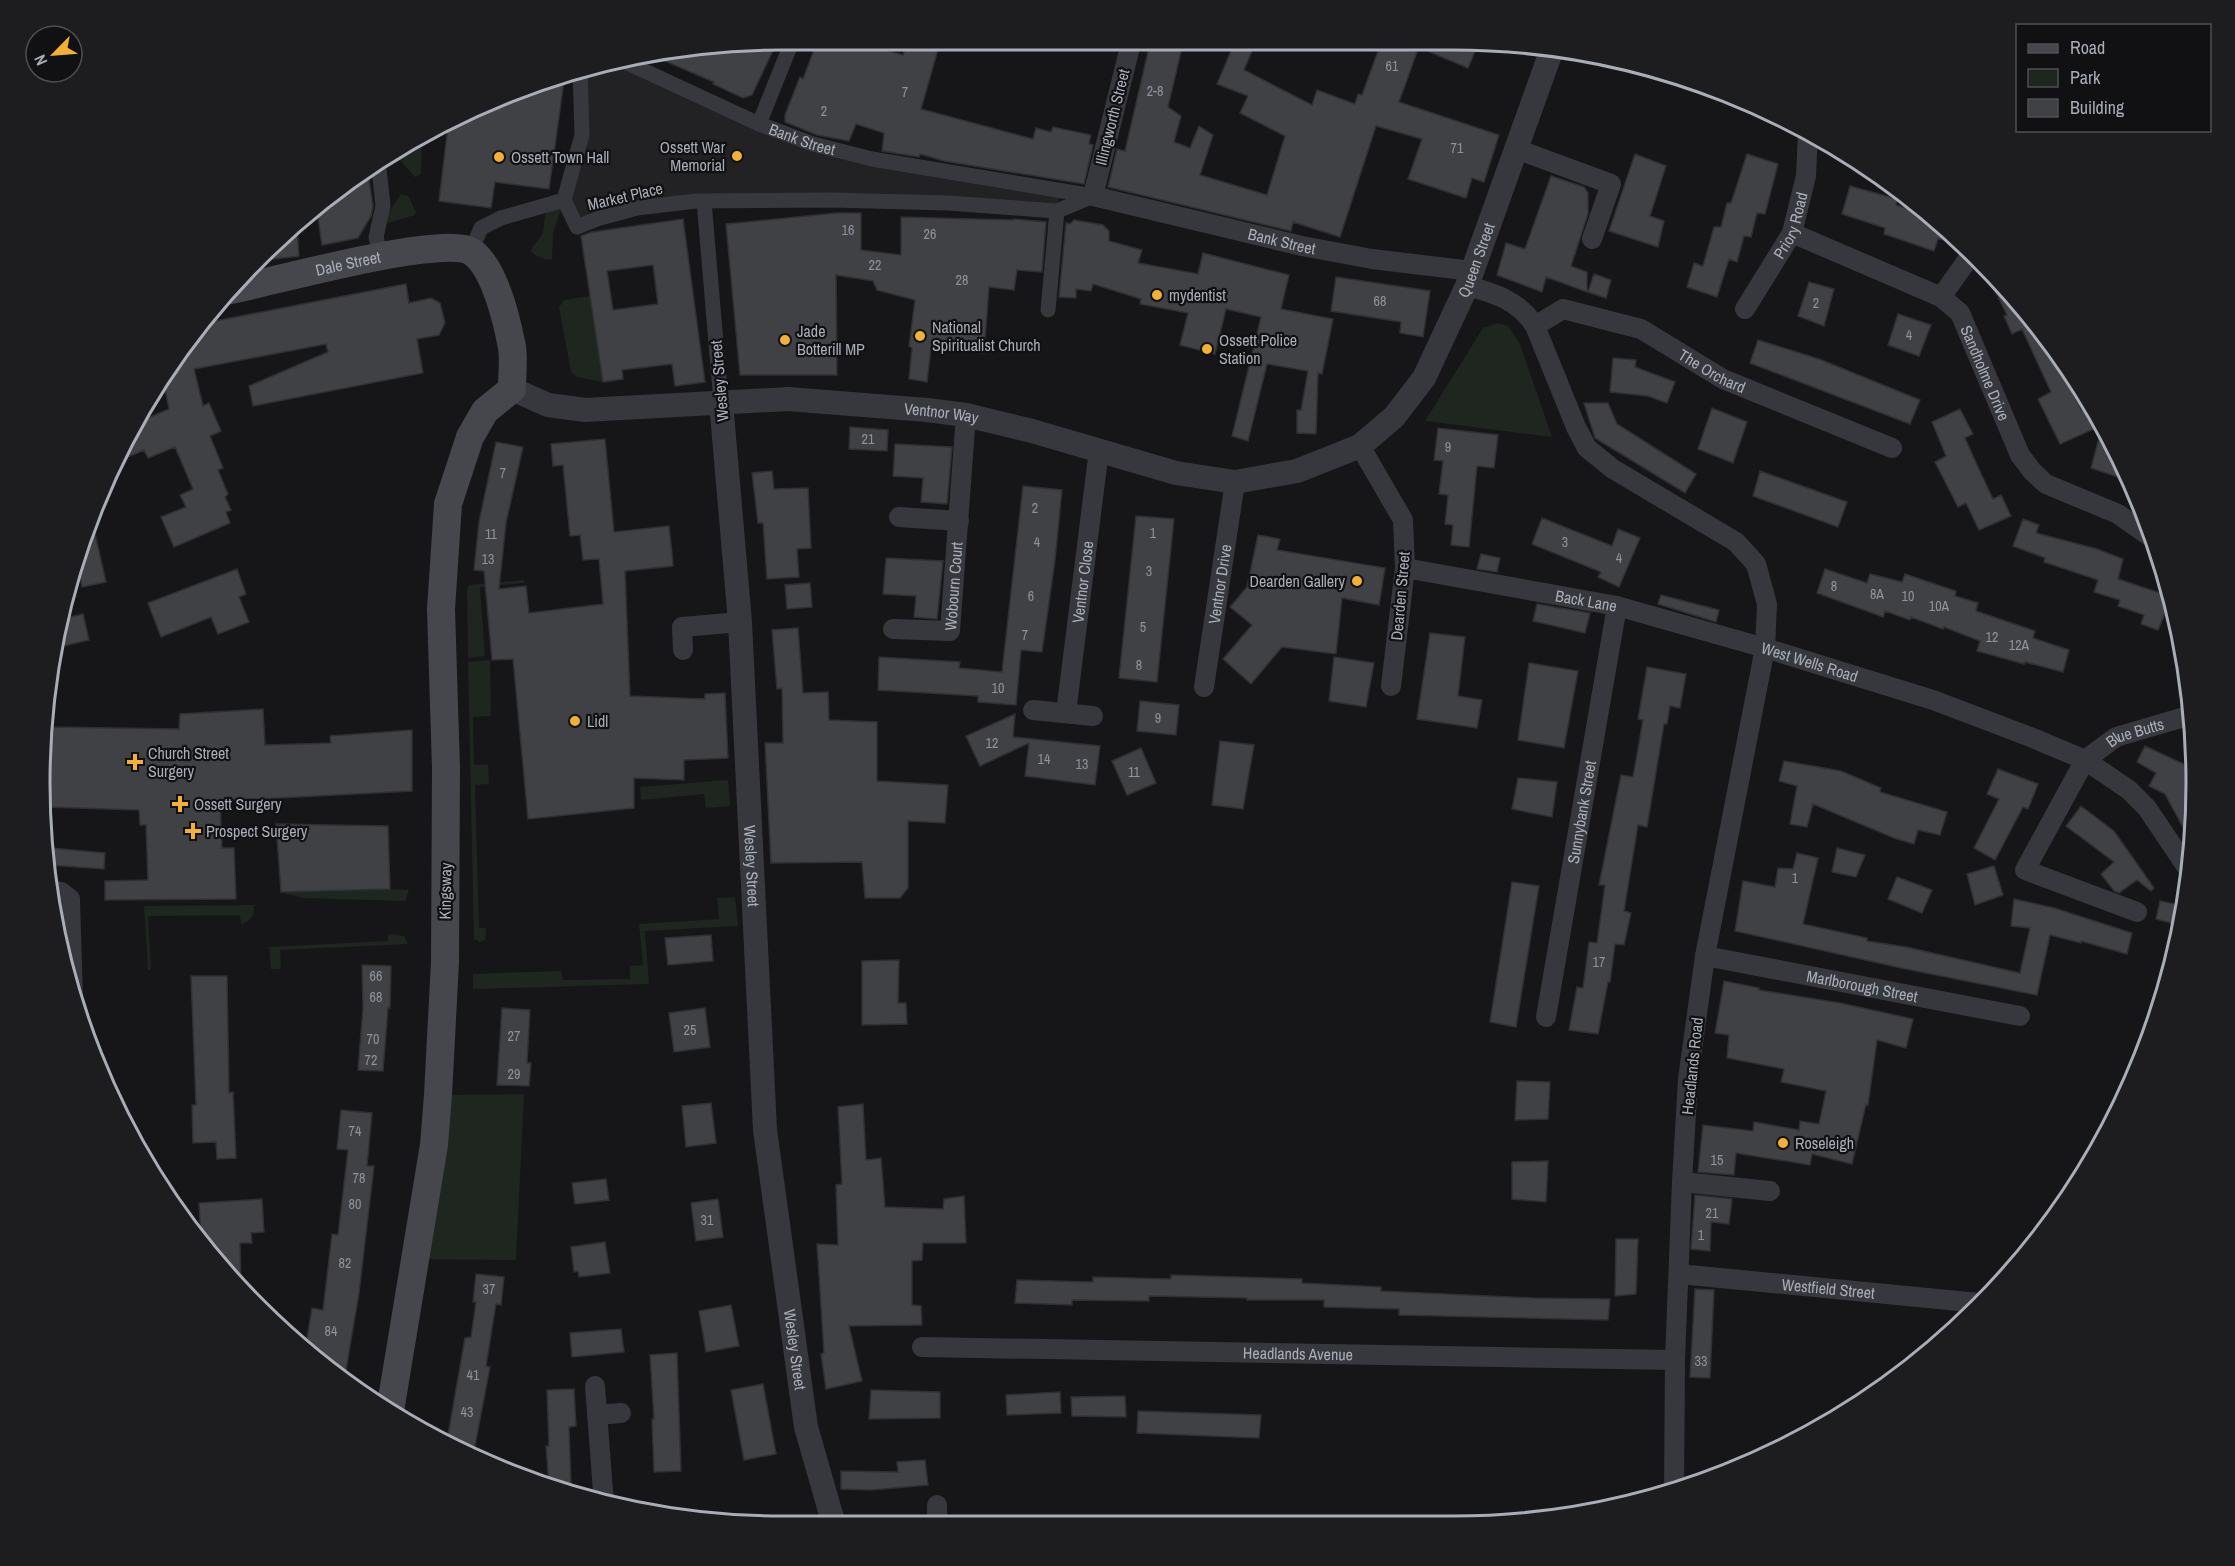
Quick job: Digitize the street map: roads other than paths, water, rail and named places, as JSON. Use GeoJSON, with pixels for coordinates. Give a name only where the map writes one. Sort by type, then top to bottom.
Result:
{"type":"FeatureCollection","features":[{"type":"Feature","properties":{"kind":"main road","name":"Dale Street"},"geometry":{"type":"LineString","coordinates":[[243,287],[428,249],[452,248],[471,251]]}},
{"type":"Feature","properties":{"kind":"main road"},"geometry":{"type":"LineString","coordinates":[[471,251],[486,266],[495,287],[512,349],[512,389]]}},
{"type":"Feature","properties":{"kind":"main road","name":"Kingsway"},"geometry":{"type":"LineString","coordinates":[[391,1403],[434,1145],[438,1095],[445,962],[446,768],[441,609],[448,504],[470,437],[485,411],[512,389]]}},
{"type":"Feature","properties":{"kind":"street"},"geometry":{"type":"LineString","coordinates":[[633,66],[759,124],[789,50]]}},
{"type":"Feature","properties":{"kind":"street","name":"Illingworth Street"},"geometry":{"type":"LineString","coordinates":[[1093,196],[1129,50]]}},
{"type":"Feature","properties":{"kind":"street","name":"Queen Street"},"geometry":{"type":"LineString","coordinates":[[1360,446],[1394,417],[1424,378],[1469,279],[1549,56]]}},
{"type":"Feature","properties":{"kind":"street","name":"Market Place"},"geometry":{"type":"LineString","coordinates":[[580,78],[582,135],[564,200],[577,227],[637,208],[704,201],[948,203],[1057,211]]}},
{"type":"Feature","properties":{"kind":"street","name":"Bank Street"},"geometry":{"type":"LineString","coordinates":[[759,124],[813,144],[872,159],[1093,196],[1302,246],[1469,279]]}},
{"type":"Feature","properties":{"kind":"street","name":"Priory Road"},"geometry":{"type":"LineString","coordinates":[[1745,309],[1792,233],[1806,176],[1808,142]]}},
{"type":"Feature","properties":{"kind":"street"},"geometry":{"type":"LineString","coordinates":[[1516,149],[1611,184],[1592,239]]}},
{"type":"Feature","properties":{"kind":"street"},"geometry":{"type":"LineString","coordinates":[[379,170],[383,206],[376,237],[381,257]]}},
{"type":"Feature","properties":{"kind":"street"},"geometry":{"type":"LineString","coordinates":[[1048,310],[1057,211],[1093,196]]}},
{"type":"Feature","properties":{"kind":"street"},"geometry":{"type":"LineString","coordinates":[[471,251],[481,228],[501,218],[564,200]]}},
{"type":"Feature","properties":{"kind":"street","name":"Wesley Street"},"geometry":{"type":"LineString","coordinates":[[704,201],[740,622],[765,1130],[806,1427],[831,1516]]}},
{"type":"Feature","properties":{"kind":"street","name":"Sandholme Drive"},"geometry":{"type":"LineString","coordinates":[[1792,233],[1941,297],[1960,313],[2020,454],[2032,471],[2046,484],[2118,514],[2141,530]]}},
{"type":"Feature","properties":{"kind":"street"},"geometry":{"type":"LineString","coordinates":[[1941,297],[1967,260]]}},
{"type":"Feature","properties":{"kind":"street","name":"West Wells Road"},"geometry":{"type":"LineString","coordinates":[[1469,279],[1527,313],[1535,326],[1576,427],[1587,448],[1613,469],[1736,542],[1756,564],[1767,604],[1765,648],[1933,700],[2085,760],[2128,790],[2146,808],[2181,858]]}},
{"type":"Feature","properties":{"kind":"street","name":"The Orchard"},"geometry":{"type":"LineString","coordinates":[[1535,326],[1563,309],[1641,329],[1723,379],[1892,448]]}},
{"type":"Feature","properties":{"kind":"street","name":"Ventnor Way"},"geometry":{"type":"LineString","coordinates":[[512,389],[549,405],[585,410],[788,399],[966,416],[1032,431],[1176,473],[1235,482],[1297,471],[1360,446]]}},
{"type":"Feature","properties":{"kind":"street","name":"Wobourn Court"},"geometry":{"type":"LineString","coordinates":[[892,629],[950,631],[966,416]]}},
{"type":"Feature","properties":{"kind":"street","name":"Dearden Street"},"geometry":{"type":"LineString","coordinates":[[1360,446],[1403,520],[1405,568],[1391,686]]}},
{"type":"Feature","properties":{"kind":"street","name":"Ventnor Close"},"geometry":{"type":"LineString","coordinates":[[1066,713],[1099,450]]}},
{"type":"Feature","properties":{"kind":"street","name":"Ventnor Drive"},"geometry":{"type":"LineString","coordinates":[[1204,687],[1235,482]]}},
{"type":"Feature","properties":{"kind":"street","name":"Wobourn Court"},"geometry":{"type":"LineString","coordinates":[[898,517],[958,520]]}},
{"type":"Feature","properties":{"kind":"street","name":"Back Lane"},"geometry":{"type":"LineString","coordinates":[[1405,568],[1617,606],[1765,648]]}},
{"type":"Feature","properties":{"kind":"street","name":"Sunnybank Street"},"geometry":{"type":"LineString","coordinates":[[1546,1017],[1617,606]]}},
{"type":"Feature","properties":{"kind":"street"},"geometry":{"type":"LineString","coordinates":[[683,650],[682,627],[740,622]]}},
{"type":"Feature","properties":{"kind":"street","name":"Headlands Road"},"geometry":{"type":"LineString","coordinates":[[1674,1482],[1675,1360],[1688,1079],[1705,956],[1765,648]]}},
{"type":"Feature","properties":{"kind":"street"},"geometry":{"type":"LineString","coordinates":[[1033,710],[1093,716]]}},
{"type":"Feature","properties":{"kind":"street","name":"Blue Butts"},"geometry":{"type":"LineString","coordinates":[[2085,760],[2116,736],[2182,717]]}},
{"type":"Feature","properties":{"kind":"street"},"geometry":{"type":"LineString","coordinates":[[2085,760],[2025,870],[2137,912]]}},
{"type":"Feature","properties":{"kind":"street"},"geometry":{"type":"LineString","coordinates":[[58,892],[70,899],[72,963]]}},
{"type":"Feature","properties":{"kind":"street","name":"Marlborough Street"},"geometry":{"type":"LineString","coordinates":[[1705,956],[2020,1016]]}},
{"type":"Feature","properties":{"kind":"street"},"geometry":{"type":"LineString","coordinates":[[1682,1182],[1770,1191]]}},
{"type":"Feature","properties":{"kind":"street","name":"Westfield Street"},"geometry":{"type":"LineString","coordinates":[[1679,1274],[1971,1302]]}},
{"type":"Feature","properties":{"kind":"street","name":"Headlands Avenue"},"geometry":{"type":"LineString","coordinates":[[922,1347],[1675,1360]]}},
{"type":"Feature","properties":{"kind":"street"},"geometry":{"type":"LineString","coordinates":[[595,1386],[603,1494]]}},
{"type":"Feature","properties":{"kind":"street"},"geometry":{"type":"LineString","coordinates":[[597,1415],[621,1413]]}},
{"type":"Feature","properties":{"kind":"place","name":"Ossett War Memorial"},"geometry":{"type":"Point","coordinates":[737,156]}},
{"type":"Feature","properties":{"kind":"place","name":"Ossett Town Hall"},"geometry":{"type":"Point","coordinates":[499,157]}},
{"type":"Feature","properties":{"kind":"place","name":"mydentist"},"geometry":{"type":"Point","coordinates":[1157,295]}},
{"type":"Feature","properties":{"kind":"place","name":"National Spiritualist Church"},"geometry":{"type":"Point","coordinates":[920,336]}},
{"type":"Feature","properties":{"kind":"place","name":"Jade Botterill MP"},"geometry":{"type":"Point","coordinates":[785,340]}},
{"type":"Feature","properties":{"kind":"place","name":"Ossett Police Station"},"geometry":{"type":"Point","coordinates":[1207,349]}},
{"type":"Feature","properties":{"kind":"place","name":"Dearden Gallery"},"geometry":{"type":"Point","coordinates":[1357,581]}},
{"type":"Feature","properties":{"kind":"place","name":"Lidl"},"geometry":{"type":"Point","coordinates":[575,721]}},
{"type":"Feature","properties":{"kind":"place","name":"Church Street Surgery"},"geometry":{"type":"Point","coordinates":[135,762]}},
{"type":"Feature","properties":{"kind":"place","name":"Ossett Surgery"},"geometry":{"type":"Point","coordinates":[180,804]}},
{"type":"Feature","properties":{"kind":"place","name":"Prospect Surgery"},"geometry":{"type":"Point","coordinates":[193,831]}},
{"type":"Feature","properties":{"kind":"place","name":"Roseleigh"},"geometry":{"type":"Point","coordinates":[1783,1143]}}]}
